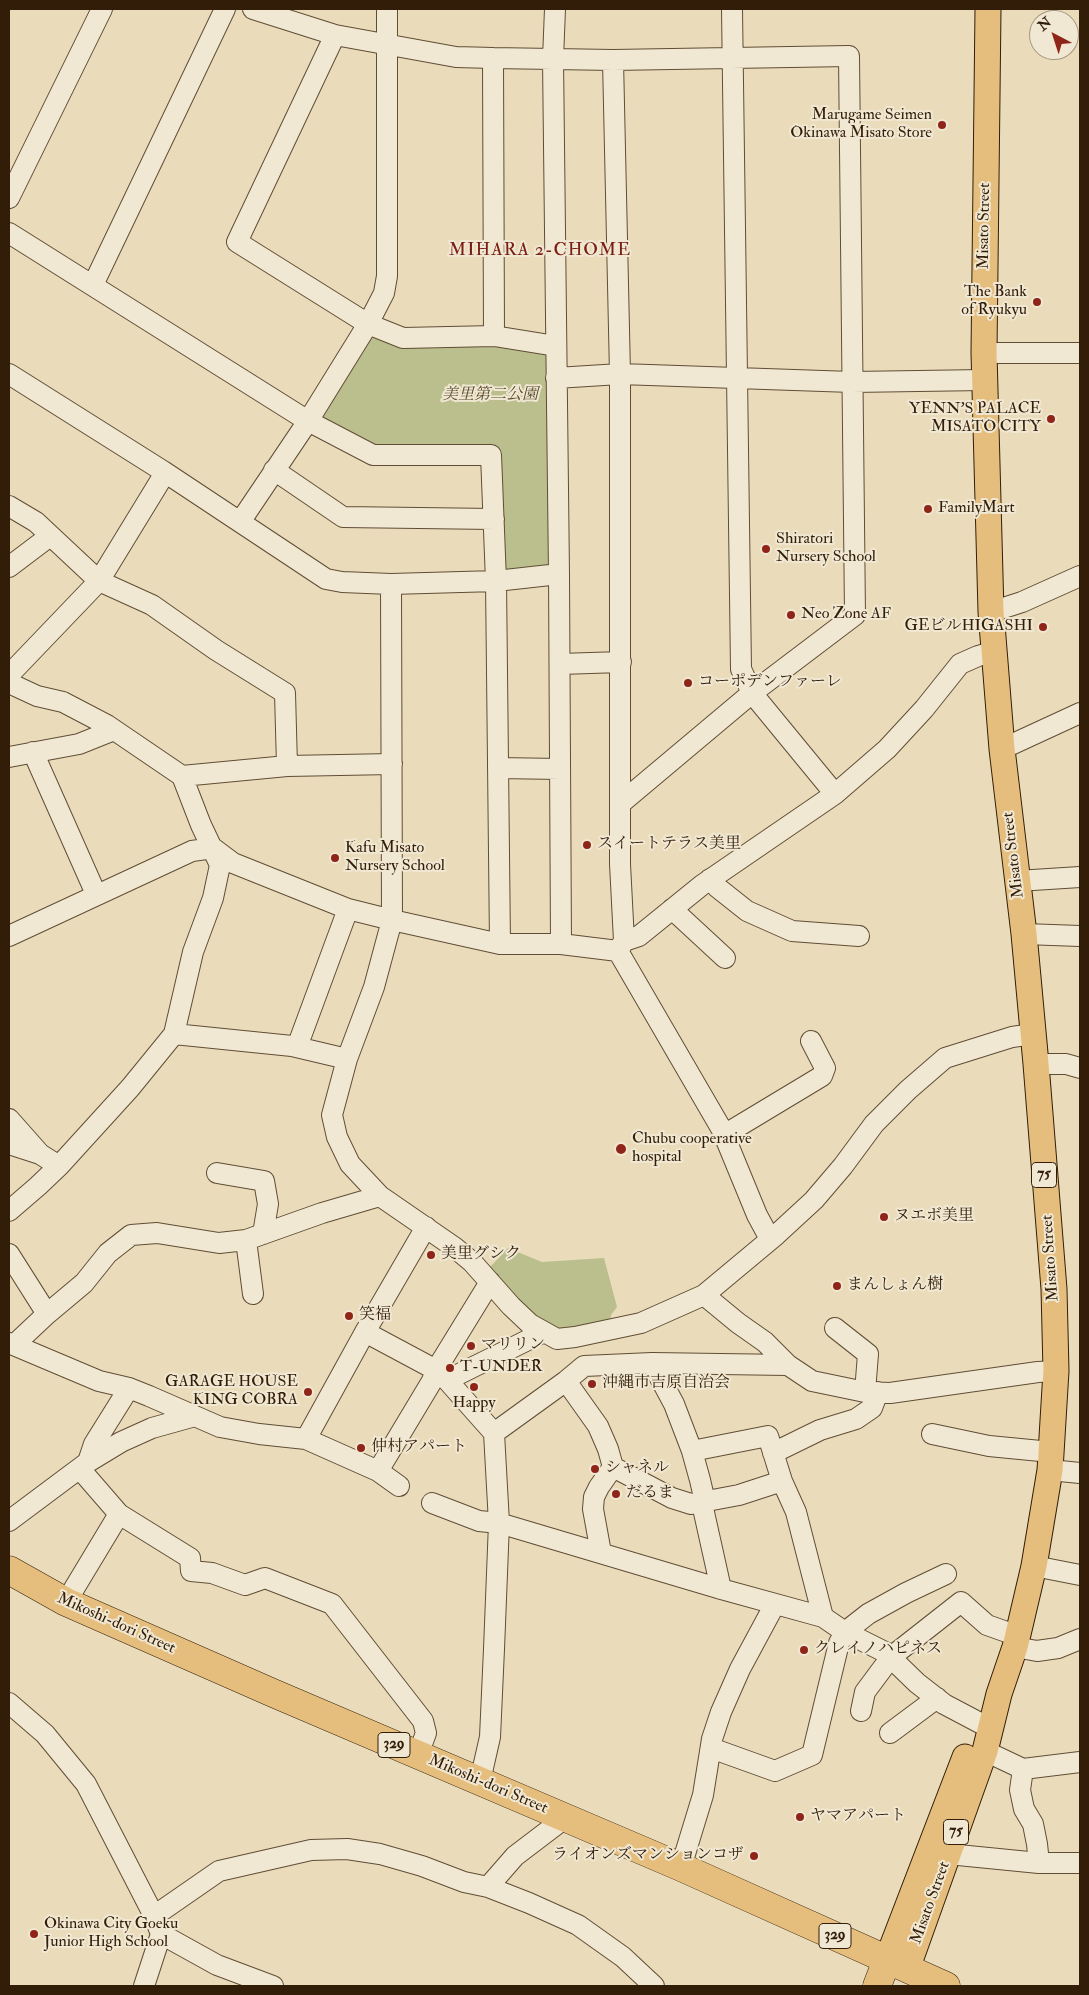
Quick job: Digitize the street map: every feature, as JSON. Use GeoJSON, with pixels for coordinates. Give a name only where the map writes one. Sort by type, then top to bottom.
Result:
{"type":"FeatureCollection","features":[{"type":"Feature","properties":{"kind":"highway","name":"Mikoshi-dori Street"},"geometry":{"type":"LineString","coordinates":[[9,1570],[66,1602],[681,1867],[898,1972]]}},
{"type":"Feature","properties":{"kind":"highway"},"geometry":{"type":"LineString","coordinates":[[877,1986],[898,1972]]}},
{"type":"Feature","properties":{"kind":"highway","name":"329"},"geometry":{"type":"LineString","coordinates":[[898,1972],[946,1986]]}},
{"type":"Feature","properties":{"kind":"main road","name":"Misato Street"},"geometry":{"type":"LineString","coordinates":[[898,1972],[948,1854],[985,1751],[1016,1642],[1034,1566],[1050,1461],[1056,1371],[1054,1289],[1036,1064],[1024,934],[1002,749],[991,612],[984,380],[988,9]]}},
{"type":"Feature","properties":{"kind":"main road","name":"Misato Street"},"geometry":{"type":"LineString","coordinates":[[898,1972],[969,1745],[980,1723],[1000,1694]]}},
{"type":"Feature","properties":{"kind":"street"},"geometry":{"type":"LineString","coordinates":[[9,198],[102,9]]}},
{"type":"Feature","properties":{"kind":"street"},"geometry":{"type":"LineString","coordinates":[[92,285],[225,9]]}},
{"type":"Feature","properties":{"kind":"street"},"geometry":{"type":"LineString","coordinates":[[253,9],[335,35],[456,57],[613,60],[850,56],[855,615],[752,693],[621,804]]}},
{"type":"Feature","properties":{"kind":"street"},"geometry":{"type":"LineString","coordinates":[[240,522],[308,421],[368,324],[384,293],[387,276],[387,9]]}},
{"type":"Feature","properties":{"kind":"street"},"geometry":{"type":"LineString","coordinates":[[555,9],[553,59],[560,664],[561,944]]}},
{"type":"Feature","properties":{"kind":"street"},"geometry":{"type":"LineString","coordinates":[[732,9],[741,669],[752,693],[835,794]]}},
{"type":"Feature","properties":{"kind":"street"},"geometry":{"type":"LineString","coordinates":[[335,35],[237,242],[368,324],[403,338],[494,336],[556,346]]}},
{"type":"Feature","properties":{"kind":"street"},"geometry":{"type":"LineString","coordinates":[[493,58],[494,336]]}},
{"type":"Feature","properties":{"kind":"street"},"geometry":{"type":"LineString","coordinates":[[613,60],[620,374],[621,946],[724,1135],[756,1214],[770,1240]]}},
{"type":"Feature","properties":{"kind":"street"},"geometry":{"type":"LineString","coordinates":[[9,233],[308,421],[373,455],[491,456],[496,581],[500,944]]}},
{"type":"Feature","properties":{"kind":"street"},"geometry":{"type":"LineString","coordinates":[[984,353],[1080,353]]}},
{"type":"Feature","properties":{"kind":"street"},"geometry":{"type":"LineString","coordinates":[[9,374],[166,473],[326,579],[342,582],[391,584],[496,581],[559,574]]}},
{"type":"Feature","properties":{"kind":"street"},"geometry":{"type":"LineString","coordinates":[[556,378],[620,374],[852,382],[984,380]]}},
{"type":"Feature","properties":{"kind":"street"},"geometry":{"type":"LineString","coordinates":[[274,470],[343,518],[494,519]]}},
{"type":"Feature","properties":{"kind":"street"},"geometry":{"type":"LineString","coordinates":[[9,675],[99,581],[166,473]]}},
{"type":"Feature","properties":{"kind":"street"},"geometry":{"type":"LineString","coordinates":[[9,506],[36,522],[99,581],[152,604],[216,650],[285,693],[287,766]]}},
{"type":"Feature","properties":{"kind":"street"},"geometry":{"type":"LineString","coordinates":[[9,567],[50,536]]}},
{"type":"Feature","properties":{"kind":"street"},"geometry":{"type":"LineString","coordinates":[[991,612],[1022,602],[1080,576]]}},
{"type":"Feature","properties":{"kind":"street"},"geometry":{"type":"LineString","coordinates":[[391,584],[392,920],[374,987],[347,1059],[332,1115],[337,1137],[350,1164],[380,1196],[454,1247],[472,1262],[511,1306],[530,1324],[556,1339],[575,1337],[641,1323],[704,1295],[770,1240],[814,1200],[843,1166],[874,1124],[908,1090],[945,1058],[1012,1037],[1033,1034]]}},
{"type":"Feature","properties":{"kind":"street"},"geometry":{"type":"LineString","coordinates":[[9,936],[192,851],[213,848],[233,863],[348,909],[392,920],[500,944],[621,946],[639,936],[710,879],[835,794],[893,742],[924,709],[960,664],[995,651]]}},
{"type":"Feature","properties":{"kind":"street"},"geometry":{"type":"LineString","coordinates":[[560,664],[621,662]]}},
{"type":"Feature","properties":{"kind":"street"},"geometry":{"type":"LineString","coordinates":[[9,683],[37,696],[63,702],[114,730],[182,776],[201,825],[220,864],[213,898],[193,952],[174,1034],[130,1088],[58,1166],[9,1211]]}},
{"type":"Feature","properties":{"kind":"street"},"geometry":{"type":"LineString","coordinates":[[1002,749],[1080,713]]}},
{"type":"Feature","properties":{"kind":"street"},"geometry":{"type":"LineString","coordinates":[[9,757],[79,744],[114,730]]}},
{"type":"Feature","properties":{"kind":"street"},"geometry":{"type":"LineString","coordinates":[[33,752],[96,894]]}},
{"type":"Feature","properties":{"kind":"street"},"geometry":{"type":"LineString","coordinates":[[182,776],[287,766],[392,764]]}},
{"type":"Feature","properties":{"kind":"street"},"geometry":{"type":"LineString","coordinates":[[498,768],[560,768]]}},
{"type":"Feature","properties":{"kind":"street"},"geometry":{"type":"LineString","coordinates":[[1017,881],[1080,876]]}},
{"type":"Feature","properties":{"kind":"street"},"geometry":{"type":"LineString","coordinates":[[710,879],[718,888],[747,911],[792,931],[859,936]]}},
{"type":"Feature","properties":{"kind":"street"},"geometry":{"type":"LineString","coordinates":[[297,1047],[348,909]]}},
{"type":"Feature","properties":{"kind":"street"},"geometry":{"type":"LineString","coordinates":[[672,909],[724,958]]}},
{"type":"Feature","properties":{"kind":"street"},"geometry":{"type":"LineString","coordinates":[[1024,934],[1080,936]]}},
{"type":"Feature","properties":{"kind":"street"},"geometry":{"type":"LineString","coordinates":[[174,1034],[297,1047],[347,1059]]}},
{"type":"Feature","properties":{"kind":"street"},"geometry":{"type":"LineString","coordinates":[[724,1135],[822,1076],[825,1068],[811,1041]]}},
{"type":"Feature","properties":{"kind":"street"},"geometry":{"type":"LineString","coordinates":[[1036,1064],[1066,1064],[1080,1068]]}},
{"type":"Feature","properties":{"kind":"street"},"geometry":{"type":"LineString","coordinates":[[9,1119],[40,1154],[58,1166]]}},
{"type":"Feature","properties":{"kind":"street"},"geometry":{"type":"LineString","coordinates":[[9,1144],[40,1154]]}},
{"type":"Feature","properties":{"kind":"street"},"geometry":{"type":"LineString","coordinates":[[217,1173],[264,1181],[268,1204],[255,1237],[253,1294]]}},
{"type":"Feature","properties":{"kind":"street"},"geometry":{"type":"LineString","coordinates":[[380,1196],[322,1213],[255,1237],[219,1243],[157,1233],[131,1235],[108,1253],[84,1283],[11,1344],[99,1381],[129,1388],[220,1427],[259,1434],[306,1439],[378,1471],[399,1486]]}},
{"type":"Feature","properties":{"kind":"street"},"geometry":{"type":"LineString","coordinates":[[306,1439],[426,1227]]}},
{"type":"Feature","properties":{"kind":"street"},"geometry":{"type":"LineString","coordinates":[[9,1254],[47,1314]]}},
{"type":"Feature","properties":{"kind":"street"},"geometry":{"type":"LineString","coordinates":[[441,1375],[490,1282]]}},
{"type":"Feature","properties":{"kind":"street"},"geometry":{"type":"LineString","coordinates":[[704,1295],[765,1342],[788,1365],[812,1380],[872,1392],[890,1393],[1056,1371]]}},
{"type":"Feature","properties":{"kind":"street"},"geometry":{"type":"LineString","coordinates":[[773,1453],[820,1430],[856,1419],[872,1408],[868,1354],[835,1328]]}},
{"type":"Feature","properties":{"kind":"street"},"geometry":{"type":"LineString","coordinates":[[365,1332],[441,1375],[494,1433],[499,1523],[490,1737],[480,1781]]}},
{"type":"Feature","properties":{"kind":"street"},"geometry":{"type":"LineString","coordinates":[[378,1471],[432,1381],[441,1375],[544,1332]]}},
{"type":"Feature","properties":{"kind":"street"},"geometry":{"type":"LineString","coordinates":[[575,1337],[584,1366]]}},
{"type":"Feature","properties":{"kind":"street"},"geometry":{"type":"LineString","coordinates":[[494,1433],[584,1366],[652,1363],[788,1365]]}},
{"type":"Feature","properties":{"kind":"street"},"geometry":{"type":"LineString","coordinates":[[652,1363],[674,1404],[692,1451],[700,1480],[702,1508],[721,1589]]}},
{"type":"Feature","properties":{"kind":"street"},"geometry":{"type":"LineString","coordinates":[[566,1381],[598,1426],[613,1467],[672,1498],[691,1504],[738,1495],[782,1481]]}},
{"type":"Feature","properties":{"kind":"street"},"geometry":{"type":"LineString","coordinates":[[84,1465],[94,1444],[129,1388]]}},
{"type":"Feature","properties":{"kind":"street"},"geometry":{"type":"LineString","coordinates":[[9,1521],[84,1465],[121,1442],[152,1428],[196,1416]]}},
{"type":"Feature","properties":{"kind":"street"},"geometry":{"type":"LineString","coordinates":[[932,1434],[1050,1461],[1080,1473]]}},
{"type":"Feature","properties":{"kind":"street"},"geometry":{"type":"LineString","coordinates":[[692,1451],[768,1436],[782,1481],[796,1512],[823,1617]]}},
{"type":"Feature","properties":{"kind":"street"},"geometry":{"type":"LineString","coordinates":[[84,1465],[119,1514],[190,1558],[191,1571],[212,1573],[244,1585],[265,1578],[332,1604],[424,1721],[426,1733],[418,1755]]}},
{"type":"Feature","properties":{"kind":"street"},"geometry":{"type":"LineString","coordinates":[[601,1554],[593,1509],[594,1497],[613,1467]]}},
{"type":"Feature","properties":{"kind":"street"},"geometry":{"type":"LineString","coordinates":[[432,1503],[479,1521],[499,1523],[721,1589],[823,1617],[845,1632],[885,1652],[917,1683],[937,1698],[980,1723]]}},
{"type":"Feature","properties":{"kind":"street"},"geometry":{"type":"LineString","coordinates":[[66,1602],[119,1514]]}},
{"type":"Feature","properties":{"kind":"street"},"geometry":{"type":"LineString","coordinates":[[1034,1566],[1080,1575]]}},
{"type":"Feature","properties":{"kind":"street"},"geometry":{"type":"LineString","coordinates":[[711,1748],[774,1771],[812,1756],[839,1643],[845,1632],[868,1614],[890,1601],[946,1574]]}},
{"type":"Feature","properties":{"kind":"street"},"geometry":{"type":"LineString","coordinates":[[861,1711],[865,1692],[891,1657],[961,1602],[987,1625],[1016,1642],[1037,1651],[1058,1648],[1080,1639]]}},
{"type":"Feature","properties":{"kind":"street"},"geometry":{"type":"LineString","coordinates":[[681,1867],[703,1796],[712,1739],[721,1712],[740,1669],[775,1604]]}},
{"type":"Feature","properties":{"kind":"street"},"geometry":{"type":"LineString","coordinates":[[890,1733],[937,1698]]}},
{"type":"Feature","properties":{"kind":"street"},"geometry":{"type":"LineString","coordinates":[[9,1703],[45,1734],[86,1784],[158,1925],[217,1965],[273,1986]]}},
{"type":"Feature","properties":{"kind":"street"},"geometry":{"type":"LineString","coordinates":[[985,1751],[1023,1769],[1080,1762]]}},
{"type":"Feature","properties":{"kind":"street"},"geometry":{"type":"LineString","coordinates":[[1023,1769],[1020,1790],[1024,1809],[1033,1824],[1038,1844],[1039,1863]]}},
{"type":"Feature","properties":{"kind":"street"},"geometry":{"type":"LineString","coordinates":[[488,1887],[515,1856],[565,1818]]}},
{"type":"Feature","properties":{"kind":"street"},"geometry":{"type":"LineString","coordinates":[[144,1986],[158,1925],[219,1871],[311,1850],[347,1849],[380,1854],[422,1866],[464,1882],[488,1887],[578,1925],[623,1957],[654,1986]]}},
{"type":"Feature","properties":{"kind":"street"},"geometry":{"type":"LineString","coordinates":[[948,1854],[1039,1863],[1080,1863]]}},
{"type":"Feature","properties":{"kind":"green space","name":"美里第二公園"},"geometry":{"type":"Polygon","coordinates":[[[368,324],[556,346],[559,574],[496,581],[491,456],[373,455],[308,421],[368,324]]]}},
{"type":"Feature","properties":{"kind":"green space"},"geometry":{"type":"Polygon","coordinates":[[[508,1248],[542,1262],[604,1258],[617,1307],[611,1315],[610,1323],[561,1332],[531,1315],[489,1268],[508,1248]]]}},
{"type":"Feature","properties":{"kind":"place","name":"Marugame Seimen Okinawa Misato Store"},"geometry":{"type":"Point","coordinates":[942,125]}},
{"type":"Feature","properties":{"kind":"place","name":"The Bank of Ryukyu"},"geometry":{"type":"Point","coordinates":[1037,302]}},
{"type":"Feature","properties":{"kind":"place","name":"YENN'S PALACE MISATO CITY"},"geometry":{"type":"Point","coordinates":[1051,419]}},
{"type":"Feature","properties":{"kind":"place","name":"FamilyMart"},"geometry":{"type":"Point","coordinates":[928,509]}},
{"type":"Feature","properties":{"kind":"place","name":"Shiratori Nursery School"},"geometry":{"type":"Point","coordinates":[766,549]}},
{"type":"Feature","properties":{"kind":"place","name":"Neo Zone AF"},"geometry":{"type":"Point","coordinates":[791,615]}},
{"type":"Feature","properties":{"kind":"place","name":"GEビルHIGASHI"},"geometry":{"type":"Point","coordinates":[1043,627]}},
{"type":"Feature","properties":{"kind":"place","name":"コーポデンファーレ"},"geometry":{"type":"Point","coordinates":[688,683]}},
{"type":"Feature","properties":{"kind":"place","name":"スイートテラス美里"},"geometry":{"type":"Point","coordinates":[587,845]}},
{"type":"Feature","properties":{"kind":"place","name":"Kafu Misato Nursery School"},"geometry":{"type":"Point","coordinates":[335,858]}},
{"type":"Feature","properties":{"kind":"place","name":"Chubu cooperative hospital"},"geometry":{"type":"Point","coordinates":[621,1149]}},
{"type":"Feature","properties":{"kind":"place","name":"ヌエボ美里"},"geometry":{"type":"Point","coordinates":[884,1217]}},
{"type":"Feature","properties":{"kind":"place","name":"美里グシク"},"geometry":{"type":"Point","coordinates":[431,1255]}},
{"type":"Feature","properties":{"kind":"place","name":"まんしょん樹"},"geometry":{"type":"Point","coordinates":[837,1286]}},
{"type":"Feature","properties":{"kind":"place","name":"笑福"},"geometry":{"type":"Point","coordinates":[349,1316]}},
{"type":"Feature","properties":{"kind":"place","name":"マリリン"},"geometry":{"type":"Point","coordinates":[471,1346]}},
{"type":"Feature","properties":{"kind":"place","name":"T-UNDER"},"geometry":{"type":"Point","coordinates":[450,1368]}},
{"type":"Feature","properties":{"kind":"place","name":"沖縄市吉原自治会"},"geometry":{"type":"Point","coordinates":[592,1384]}},
{"type":"Feature","properties":{"kind":"place","name":"Happy"},"geometry":{"type":"Point","coordinates":[474,1387]}},
{"type":"Feature","properties":{"kind":"place","name":"GARAGE HOUSE KING COBRA"},"geometry":{"type":"Point","coordinates":[308,1392]}},
{"type":"Feature","properties":{"kind":"place","name":"仲村アパート"},"geometry":{"type":"Point","coordinates":[361,1448]}},
{"type":"Feature","properties":{"kind":"place","name":"シャネル"},"geometry":{"type":"Point","coordinates":[595,1469]}},
{"type":"Feature","properties":{"kind":"place","name":"だるま"},"geometry":{"type":"Point","coordinates":[616,1494]}},
{"type":"Feature","properties":{"kind":"place","name":"クレイノハピネス"},"geometry":{"type":"Point","coordinates":[804,1650]}},
{"type":"Feature","properties":{"kind":"place","name":"ヤマアパート"},"geometry":{"type":"Point","coordinates":[800,1817]}},
{"type":"Feature","properties":{"kind":"place","name":"ライオンズマンションコザ"},"geometry":{"type":"Point","coordinates":[754,1856]}},
{"type":"Feature","properties":{"kind":"place","name":"Okinawa City Goeku Junior High School"},"geometry":{"type":"Point","coordinates":[34,1934]}},
{"type":"Feature","properties":{"kind":"district","name":"MIHARA 2-CHOME"},"geometry":{"type":"Point","coordinates":[540,251]}}]}
